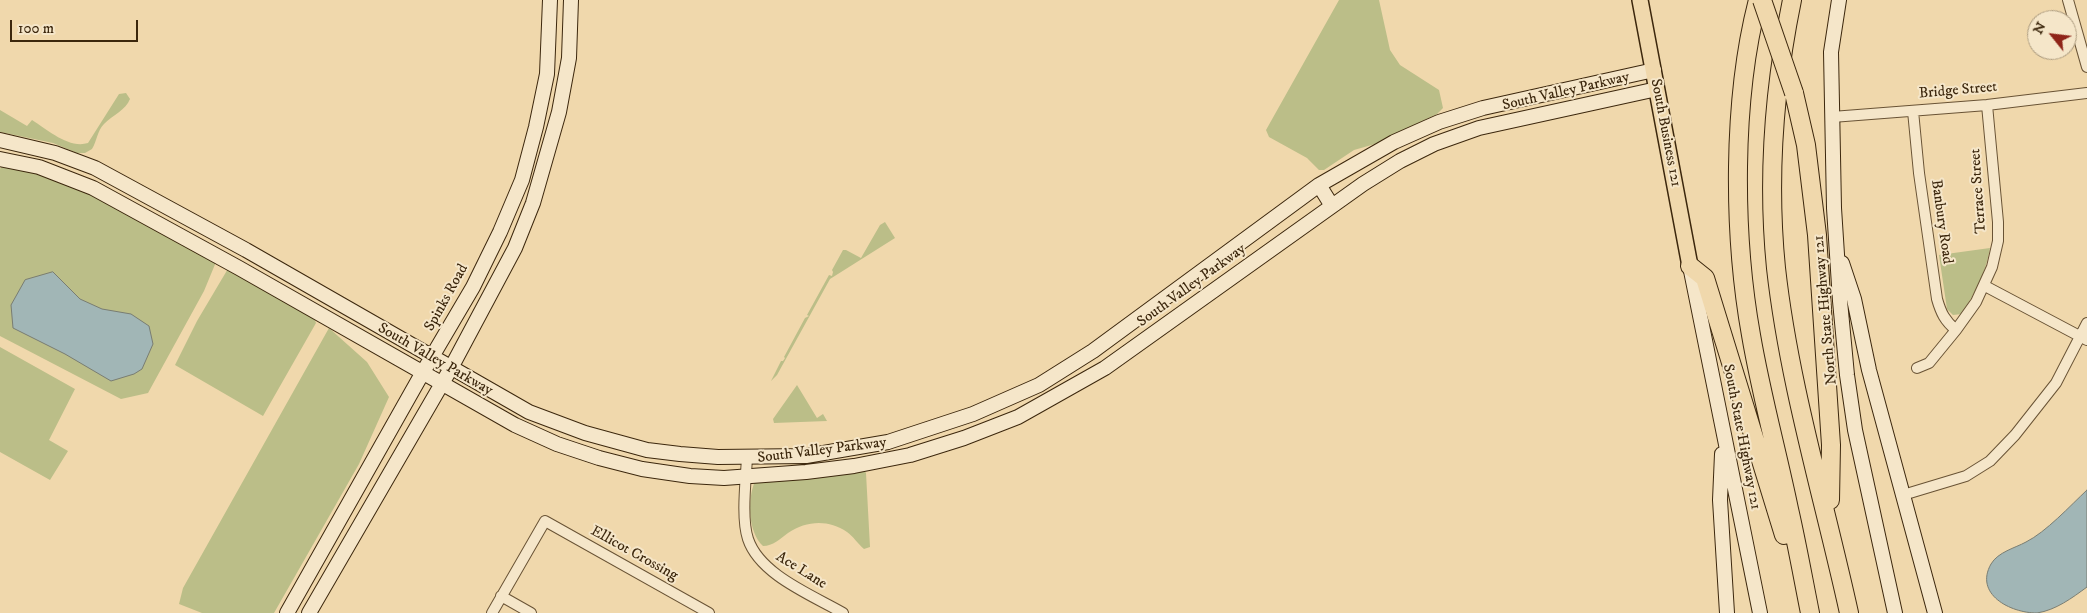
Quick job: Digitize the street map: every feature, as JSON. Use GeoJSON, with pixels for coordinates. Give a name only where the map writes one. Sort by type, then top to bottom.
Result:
{"type":"FeatureCollection","features":[{"type":"Feature","properties":{"kind":"highway"},"geometry":{"type":"LineString","coordinates":[[1758,0],[1748,51],[1742,101],[1739,205],[1744,289],[1759,380],[1789,509],[1810,612]]}},
{"type":"Feature","properties":{"kind":"highway"},"geometry":{"type":"LineString","coordinates":[[1762,0],[1794,93],[1806,145],[1817,235],[1831,445],[1829,522]]}},
{"type":"Feature","properties":{"kind":"highway"},"geometry":{"type":"LineString","coordinates":[[1792,0],[1778,79],[1774,126],[1775,248],[1785,329],[1804,424],[1829,522],[1849,613]]}},
{"type":"Feature","properties":{"kind":"highway"},"geometry":{"type":"LineString","coordinates":[[1690,266],[1705,278],[1783,531],[1799,595],[1810,612]]}},
{"type":"Feature","properties":{"kind":"main road","name":"Spinks Road"},"geometry":{"type":"LineString","coordinates":[[287,613],[473,287],[500,232],[522,180],[536,127],[547,74],[550,0]]}},
{"type":"Feature","properties":{"kind":"main road"},"geometry":{"type":"LineString","coordinates":[[309,613],[451,368],[515,248],[533,203],[559,112],[568,58],[570,0]]}},
{"type":"Feature","properties":{"kind":"main road","name":"South Business 121"},"geometry":{"type":"LineString","coordinates":[[1640,0],[1690,266]]}},
{"type":"Feature","properties":{"kind":"main road","name":"North State Highway 121"},"geometry":{"type":"LineString","coordinates":[[1839,0],[1831,52],[1832,117],[1836,246],[1847,375],[1855,430],[1895,613]]}},
{"type":"Feature","properties":{"kind":"main road","name":"South Valley Parkway"},"geometry":{"type":"LineString","coordinates":[[0,140],[55,153],[95,168],[236,245],[529,412],[585,433],[646,450],[718,457],[806,456],[888,442],[974,414],[1040,385],[1093,350],[1319,185],[1394,142],[1438,122],[1483,108],[1654,70]]}},
{"type":"Feature","properties":{"kind":"main road","name":"South Valley Parkway"},"geometry":{"type":"LineString","coordinates":[[0,158],[39,167],[86,184],[227,261],[515,425],[557,444],[599,458],[642,469],[690,476],[724,478],[854,466],[910,455],[1018,417],[1105,368],[1332,206],[1400,161],[1434,144],[1470,132],[1657,88]]}},
{"type":"Feature","properties":{"kind":"main road"},"geometry":{"type":"LineString","coordinates":[[86,184],[95,168]]}},
{"type":"Feature","properties":{"kind":"main road"},"geometry":{"type":"LineString","coordinates":[[1319,185],[1332,206]]}},
{"type":"Feature","properties":{"kind":"main road"},"geometry":{"type":"LineString","coordinates":[[227,261],[236,245]]}},
{"type":"Feature","properties":{"kind":"main road"},"geometry":{"type":"LineString","coordinates":[[1836,246],[1854,299],[1869,370],[1935,613]]}},
{"type":"Feature","properties":{"kind":"main road","name":"South State Highway 121"},"geometry":{"type":"LineString","coordinates":[[1690,266],[1760,613]]}},
{"type":"Feature","properties":{"kind":"main road"},"geometry":{"type":"LineString","coordinates":[[974,414],[981,431]]}},
{"type":"Feature","properties":{"kind":"main road"},"geometry":{"type":"LineString","coordinates":[[1723,434],[1720,500],[1727,613]]}},
{"type":"Feature","properties":{"kind":"main road"},"geometry":{"type":"LineString","coordinates":[[307,577],[324,587]]}},
{"type":"Feature","properties":{"kind":"street"},"geometry":{"type":"LineString","coordinates":[[2068,0],[2087,66]]}},
{"type":"Feature","properties":{"kind":"street","name":"Bridge Street"},"geometry":{"type":"LineString","coordinates":[[1832,117],[1987,104],[2087,93]]}},
{"type":"Feature","properties":{"kind":"street","name":"Terrace Street"},"geometry":{"type":"LineString","coordinates":[[1917,368],[1929,363],[1956,330],[1976,302],[1985,286],[1992,267],[1998,242],[1998,222],[1987,104]]}},
{"type":"Feature","properties":{"kind":"street","name":"Banbury Road"},"geometry":{"type":"LineString","coordinates":[[1914,110],[1919,173],[1937,299],[1940,311],[1946,322],[1956,330]]}},
{"type":"Feature","properties":{"kind":"street"},"geometry":{"type":"LineString","coordinates":[[1985,286],[2084,339]]}},
{"type":"Feature","properties":{"kind":"street"},"geometry":{"type":"LineString","coordinates":[[1902,495],[1966,476],[1990,462],[2015,435],[2056,384],[2084,339],[2087,323]]}},
{"type":"Feature","properties":{"kind":"street","name":"Ace Lane"},"geometry":{"type":"LineString","coordinates":[[747,458],[744,510],[747,538],[763,564],[785,580],[843,613]]}},
{"type":"Feature","properties":{"kind":"street","name":"Ellicot Crossing"},"geometry":{"type":"LineString","coordinates":[[502,596],[545,521],[709,613]]}},
{"type":"Feature","properties":{"kind":"street"},"geometry":{"type":"LineString","coordinates":[[492,613],[502,596],[531,613]]}},
{"type":"Feature","properties":{"kind":"green space"},"geometry":{"type":"Polygon","coordinates":[[[1339,0],[1379,0],[1390,50],[1400,65],[1439,90],[1443,108],[1437,114],[1375,144],[1354,150],[1324,170],[1319,170],[1307,158],[1269,137],[1266,130],[1339,0]]]}},
{"type":"Feature","properties":{"kind":"green space"},"geometry":{"type":"Polygon","coordinates":[[[126,93],[130,99],[128,103],[104,124],[92,149],[85,153],[77,153],[53,143],[0,132],[0,110],[27,126],[32,120],[66,141],[81,144],[88,143],[119,94],[126,93]]]}},
{"type":"Feature","properties":{"kind":"green space"},"geometry":{"type":"Polygon","coordinates":[[[3,164],[45,173],[101,198],[216,262],[204,291],[148,393],[121,399],[0,336],[0,169],[3,164]]]}},
{"type":"Feature","properties":{"kind":"green space"},"geometry":{"type":"Polygon","coordinates":[[[885,222],[895,238],[830,279],[777,375],[771,381],[805,318],[809,316],[807,315],[829,275],[832,276],[832,270],[843,250],[861,258],[880,225],[885,222]]]}},
{"type":"Feature","properties":{"kind":"green space"},"geometry":{"type":"Polygon","coordinates":[[[1990,248],[1983,274],[1971,298],[1962,314],[1953,315],[1947,309],[1939,255],[1990,248]]]}},
{"type":"Feature","properties":{"kind":"green space"},"geometry":{"type":"Polygon","coordinates":[[[229,267],[314,318],[316,323],[263,416],[175,365],[197,321],[229,267]]]}},
{"type":"Feature","properties":{"kind":"green space"},"geometry":{"type":"Polygon","coordinates":[[[329,328],[367,362],[389,397],[359,464],[274,613],[202,613],[179,604],[183,588],[329,328]]]}},
{"type":"Feature","properties":{"kind":"green space"},"geometry":{"type":"Polygon","coordinates":[[[0,347],[75,389],[49,440],[68,451],[50,480],[0,452],[0,347]]]}},
{"type":"Feature","properties":{"kind":"green space"},"geometry":{"type":"Polygon","coordinates":[[[797,385],[817,418],[823,414],[827,421],[774,423],[773,419],[797,385]]]}},
{"type":"Feature","properties":{"kind":"green space"},"geometry":{"type":"Polygon","coordinates":[[[863,469],[866,473],[870,547],[864,549],[847,532],[825,523],[802,526],[767,546],[763,546],[758,540],[754,533],[750,515],[752,489],[755,481],[863,469]]]}},
{"type":"Feature","properties":{"kind":"shaded area"},"geometry":{"type":"Polygon","coordinates":[[[53,272],[80,299],[102,309],[131,314],[149,326],[153,344],[142,369],[134,374],[111,381],[65,354],[13,328],[11,305],[25,280],[53,272]]]}},
{"type":"Feature","properties":{"kind":"shaded area"},"geometry":{"type":"Polygon","coordinates":[[[2087,490],[2087,587],[2057,606],[2037,613],[2016,610],[1998,600],[1991,593],[1987,584],[1987,575],[1994,560],[2002,553],[2034,538],[2042,532],[2087,490]]]}}]}
